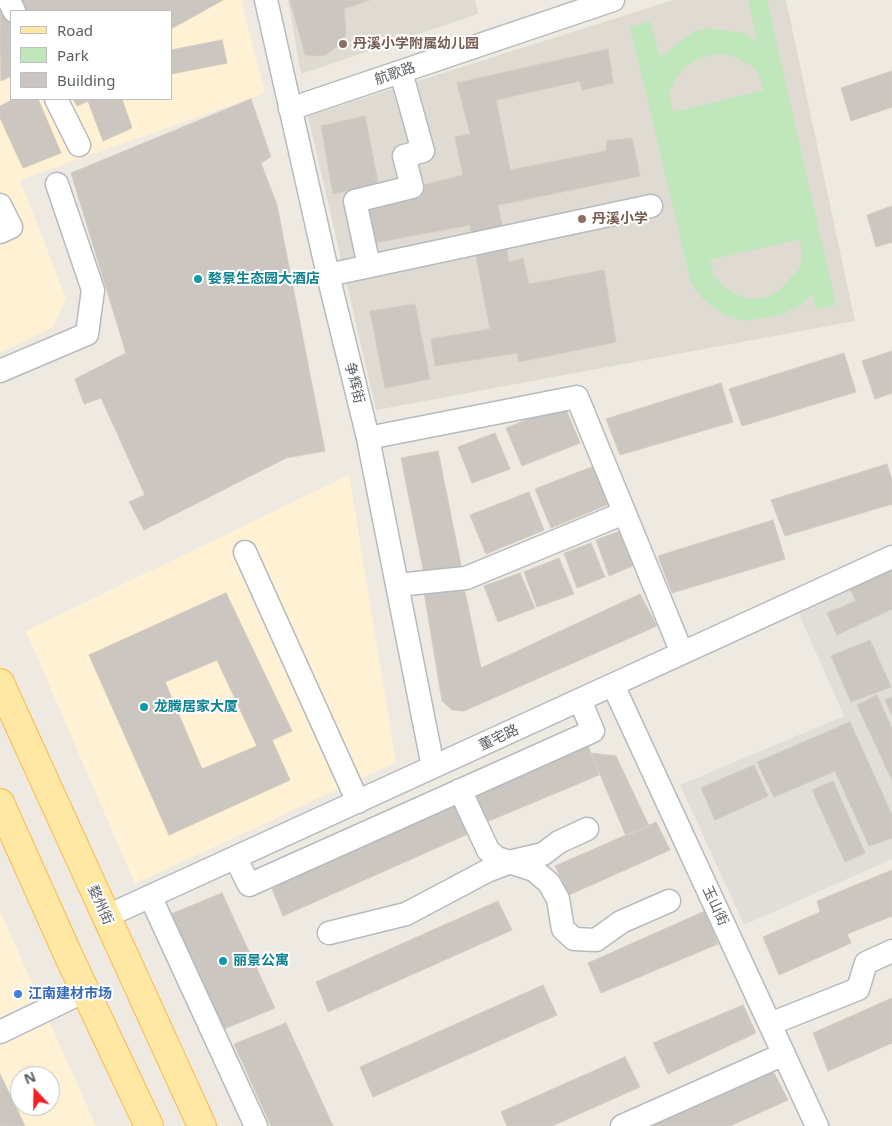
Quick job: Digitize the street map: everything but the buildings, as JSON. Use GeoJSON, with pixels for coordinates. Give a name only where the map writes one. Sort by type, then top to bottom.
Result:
{"type":"FeatureCollection","features":[{"type":"Feature","properties":{"kind":"main road","name":"婺州街"},"geometry":{"type":"LineString","coordinates":[[0,682],[105,918],[202,1126]]}},
{"type":"Feature","properties":{"kind":"main road"},"geometry":{"type":"LineString","coordinates":[[2,814],[149,1126]]}},
{"type":"Feature","properties":{"kind":"street","name":"争辉街"},"geometry":{"type":"LineString","coordinates":[[266,0],[328,275],[368,438],[434,768]]}},
{"type":"Feature","properties":{"kind":"street","name":"航歌路"},"geometry":{"type":"LineString","coordinates":[[290,109],[613,0]]}},
{"type":"Feature","properties":{"kind":"street"},"geometry":{"type":"LineString","coordinates":[[369,266],[354,201],[412,187],[404,156],[423,151],[401,72]]}},
{"type":"Feature","properties":{"kind":"street"},"geometry":{"type":"LineString","coordinates":[[56,100],[79,145]]}},
{"type":"Feature","properties":{"kind":"street"},"geometry":{"type":"LineString","coordinates":[[0,371],[87,334],[93,290],[57,184]]}},
{"type":"Feature","properties":{"kind":"street"},"geometry":{"type":"LineString","coordinates":[[0,205],[10,228],[0,232]]}},
{"type":"Feature","properties":{"kind":"street"},"geometry":{"type":"LineString","coordinates":[[328,275],[651,206]]}},
{"type":"Feature","properties":{"kind":"street"},"geometry":{"type":"LineString","coordinates":[[368,438],[577,397],[682,653]]}},
{"type":"Feature","properties":{"kind":"street"},"geometry":{"type":"LineString","coordinates":[[397,585],[466,578],[624,513]]}},
{"type":"Feature","properties":{"kind":"street"},"geometry":{"type":"LineString","coordinates":[[245,552],[358,802]]}},
{"type":"Feature","properties":{"kind":"street","name":"董宅路"},"geometry":{"type":"LineString","coordinates":[[105,918],[892,557]]}},
{"type":"Feature","properties":{"kind":"street","name":"玉山街"},"geometry":{"type":"LineString","coordinates":[[613,686],[816,1126]]}},
{"type":"Feature","properties":{"kind":"street"},"geometry":{"type":"LineString","coordinates":[[236,859],[249,886],[593,730],[580,700]]}},
{"type":"Feature","properties":{"kind":"street"},"geometry":{"type":"LineString","coordinates":[[460,790],[488,850],[497,858],[513,861],[534,870],[549,883],[558,899],[563,929],[574,939],[596,940],[621,922],[669,901]]}},
{"type":"Feature","properties":{"kind":"street"},"geometry":{"type":"LineString","coordinates":[[329,933],[406,914],[487,872],[513,861],[543,854],[559,842],[587,828]]}},
{"type":"Feature","properties":{"kind":"street"},"geometry":{"type":"LineString","coordinates":[[152,898],[256,1126]]}},
{"type":"Feature","properties":{"kind":"street"},"geometry":{"type":"LineString","coordinates":[[770,1024],[858,989],[866,963],[892,951]]}},
{"type":"Feature","properties":{"kind":"street"},"geometry":{"type":"LineString","coordinates":[[0,1032],[85,991]]}},
{"type":"Feature","properties":{"kind":"street"},"geometry":{"type":"LineString","coordinates":[[622,1126],[784,1054]]}},
{"type":"Feature","properties":{"kind":"shaded area"},"geometry":{"type":"Polygon","coordinates":[[[0,0],[241,0],[265,93],[20,180],[66,298],[53,327],[0,353],[0,0]]]}},
{"type":"Feature","properties":{"kind":"shaded area","name":"丹溪小学附属幼儿园"},"geometry":{"type":"Polygon","coordinates":[[[288,0],[475,0],[478,14],[301,74],[288,0]]]}},
{"type":"Feature","properties":{"kind":"shaded area","name":"丹溪小学"},"geometry":{"type":"Polygon","coordinates":[[[673,0],[786,0],[855,321],[376,410],[308,116],[673,0]]]}},
{"type":"Feature","properties":{"kind":"shaded area"},"geometry":{"type":"Polygon","coordinates":[[[349,475],[396,762],[135,884],[26,631],[349,475]]]}},
{"type":"Feature","properties":{"kind":"shaded area"},"geometry":{"type":"Polygon","coordinates":[[[892,570],[892,859],[744,925],[680,785],[844,716],[799,614],[892,570]]]}},
{"type":"Feature","properties":{"kind":"shaded area","name":"江南建材市场"},"geometry":{"type":"Polygon","coordinates":[[[0,911],[96,1126],[0,1126],[0,911]]]}},
{"type":"Feature","properties":{"kind":"green space"},"geometry":{"type":"Polygon","coordinates":[[[748,0],[767,0],[836,305],[816,310],[812,294],[801,305],[780,315],[745,321],[724,315],[703,299],[691,283],[630,27],[650,21],[660,57],[693,32],[707,28],[745,33],[757,41],[748,0]],[[718,54],[701,58],[686,66],[675,80],[669,94],[673,112],[764,90],[757,71],[747,63],[732,56],[718,54]],[[800,239],[710,260],[715,277],[723,286],[738,295],[749,299],[763,298],[778,291],[799,269],[802,256],[800,239]]]}},
{"type":"Feature","properties":{"kind":"place","name":"丹溪小学附属幼儿园"},"geometry":{"type":"Point","coordinates":[343,44]}},
{"type":"Feature","properties":{"kind":"place","name":"丹溪小学"},"geometry":{"type":"Point","coordinates":[582,219]}},
{"type":"Feature","properties":{"kind":"place","name":"婺景生态园大酒店"},"geometry":{"type":"Point","coordinates":[198,279]}},
{"type":"Feature","properties":{"kind":"place","name":"龙腾居家大厦"},"geometry":{"type":"Point","coordinates":[144,707]}},
{"type":"Feature","properties":{"kind":"place","name":"丽景公寓"},"geometry":{"type":"Point","coordinates":[223,961]}},
{"type":"Feature","properties":{"kind":"place","name":"江南建材市场"},"geometry":{"type":"Point","coordinates":[18,994]}}]}
